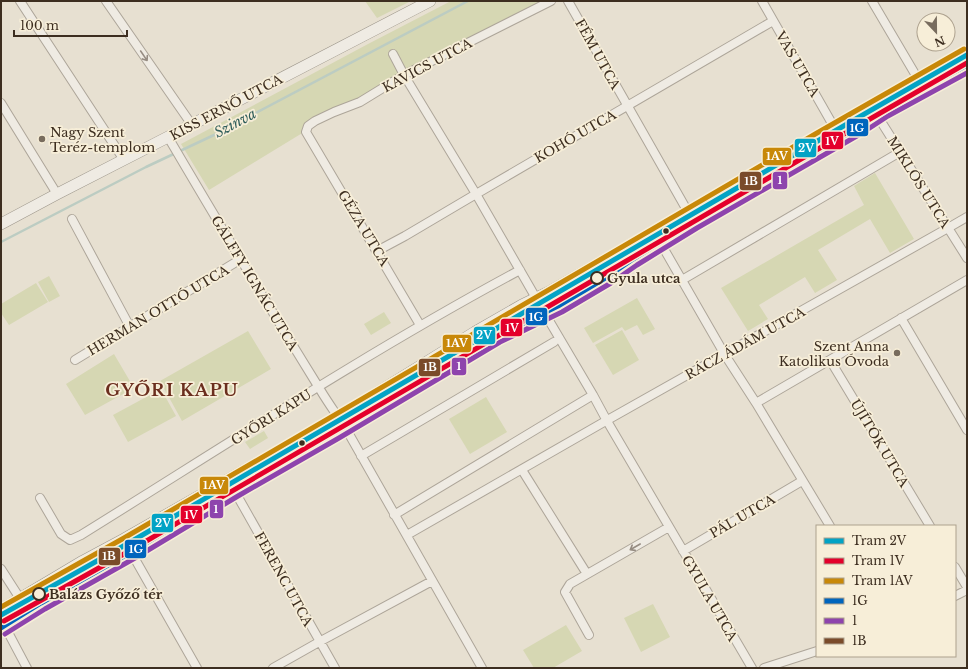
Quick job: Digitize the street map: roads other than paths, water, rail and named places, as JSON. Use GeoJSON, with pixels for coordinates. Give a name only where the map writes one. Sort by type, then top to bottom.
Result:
{"type":"FeatureCollection","features":[{"type":"Feature","properties":{"kind":"street"},"geometry":{"type":"LineString","coordinates":[[20,1],[124,160]]}},
{"type":"Feature","properties":{"kind":"street"},"geometry":{"type":"LineString","coordinates":[[106,1],[192,125]]}},
{"type":"Feature","properties":{"kind":"street","name":"KISS ERNŐ UTCA"},"geometry":{"type":"LineString","coordinates":[[1,224],[124,160],[171,142],[192,125],[430,1]]}},
{"type":"Feature","properties":{"kind":"street","name":"KAVICS UTCA"},"geometry":{"type":"LineString","coordinates":[[306,132],[308,126],[314,121],[360,102],[404,75],[551,1]]}},
{"type":"Feature","properties":{"kind":"street","name":"FÉM UTCA"},"geometry":{"type":"LineString","coordinates":[[568,1],[688,212]]}},
{"type":"Feature","properties":{"kind":"street","name":"VAS UTCA"},"geometry":{"type":"LineString","coordinates":[[762,1],[834,127]]}},
{"type":"Feature","properties":{"kind":"street"},"geometry":{"type":"LineString","coordinates":[[872,1],[918,79]]}},
{"type":"Feature","properties":{"kind":"street","name":"KOHÓ UTCA"},"geometry":{"type":"LineString","coordinates":[[377,251],[773,21]]}},
{"type":"Feature","properties":{"kind":"street"},"geometry":{"type":"LineString","coordinates":[[1,610],[83,561],[497,336],[558,306],[607,277],[693,222],[859,127],[874,111],[918,79],[967,51]]}},
{"type":"Feature","properties":{"kind":"street","name":"GYULA UTCA"},"geometry":{"type":"LineString","coordinates":[[393,54],[752,668]]}},
{"type":"Feature","properties":{"kind":"street"},"geometry":{"type":"LineString","coordinates":[[27,668],[2,624],[28,611],[131,552],[234,490],[341,422],[475,332],[522,305],[549,292],[834,127],[874,111],[967,65]]}},
{"type":"Feature","properties":{"kind":"street"},"geometry":{"type":"LineString","coordinates":[[2,108],[57,194]]}},
{"type":"Feature","properties":{"kind":"street","name":"MIKLÓS UTCA"},"geometry":{"type":"LineString","coordinates":[[874,111],[967,258]]}},
{"type":"Feature","properties":{"kind":"street","name":"GÉZA UTCA"},"geometry":{"type":"LineString","coordinates":[[306,132],[420,325]]}},
{"type":"Feature","properties":{"kind":"street","name":"GÁLFFY IGNÁC UTCA"},"geometry":{"type":"LineString","coordinates":[[171,142],[318,387],[341,422],[482,668]]}},
{"type":"Feature","properties":{"kind":"street"},"geometry":{"type":"LineString","coordinates":[[682,280],[900,152]]}},
{"type":"Feature","properties":{"kind":"street","name":"RÁCZ ÁDÁM UTCA"},"geometry":{"type":"LineString","coordinates":[[407,535],[967,217]]}},
{"type":"Feature","properties":{"kind":"street"},"geometry":{"type":"LineString","coordinates":[[72,219],[130,326]]}},
{"type":"Feature","properties":{"kind":"street"},"geometry":{"type":"LineString","coordinates":[[660,242],[725,355],[756,403],[829,525]]}},
{"type":"Feature","properties":{"kind":"street","name":"HERMAN OTTÓ UTCA"},"geometry":{"type":"LineString","coordinates":[[75,360],[241,259]]}},
{"type":"Feature","properties":{"kind":"street","name":"GYŐRI KAPU"},"geometry":{"type":"LineString","coordinates":[[40,498],[61,534],[70,540],[84,533],[420,325],[520,270]]}},
{"type":"Feature","properties":{"kind":"street"},"geometry":{"type":"LineString","coordinates":[[756,403],[967,280]]}},
{"type":"Feature","properties":{"kind":"street"},"geometry":{"type":"LineString","coordinates":[[901,318],[967,430]]}},
{"type":"Feature","properties":{"kind":"street"},"geometry":{"type":"LineString","coordinates":[[361,456],[554,342]]}},
{"type":"Feature","properties":{"kind":"street","name":"ÚJÍTÓK UTCA"},"geometry":{"type":"LineString","coordinates":[[830,360],[929,525]]}},
{"type":"Feature","properties":{"kind":"street"},"geometry":{"type":"LineString","coordinates":[[394,515],[593,395]]}},
{"type":"Feature","properties":{"kind":"street"},"geometry":{"type":"LineString","coordinates":[[522,470],[587,574]]}},
{"type":"Feature","properties":{"kind":"street","name":"PÁL UTCA"},"geometry":{"type":"LineString","coordinates":[[683,551],[802,481]]}},
{"type":"Feature","properties":{"kind":"street","name":"FERENC UTCA"},"geometry":{"type":"LineString","coordinates":[[234,490],[335,668]]}},
{"type":"Feature","properties":{"kind":"street"},"geometry":{"type":"LineString","coordinates":[[589,635],[565,592],[570,584],[669,527]]}},
{"type":"Feature","properties":{"kind":"street"},"geometry":{"type":"LineString","coordinates":[[131,552],[197,668]]}},
{"type":"Feature","properties":{"kind":"street"},"geometry":{"type":"LineString","coordinates":[[1,569],[28,611]]}},
{"type":"Feature","properties":{"kind":"street"},"geometry":{"type":"LineString","coordinates":[[956,569],[967,586]]}},
{"type":"Feature","properties":{"kind":"street"},"geometry":{"type":"LineString","coordinates":[[273,668],[432,581]]}},
{"type":"Feature","properties":{"kind":"street"},"geometry":{"type":"LineString","coordinates":[[956,596],[967,590]]}},
{"type":"Feature","properties":{"kind":"street"},"geometry":{"type":"LineString","coordinates":[[764,668],[816,651]]}},
{"type":"Feature","properties":{"kind":"waterway","name":"Szinva"},"geometry":{"type":"LineString","coordinates":[[1,242],[146,167],[214,135],[468,1]]}},
{"type":"Feature","properties":{"kind":"tram line","name":"1AV"},"geometry":{"type":"LineString","coordinates":[[1,607],[124,538],[817,133],[964,49]]}},
{"type":"Feature","properties":{"kind":"tram line","name":"2V"},"geometry":{"type":"LineString","coordinates":[[1,615],[127,544],[967,55]]}},
{"type":"Feature","properties":{"kind":"tram line","name":"1V"},"geometry":{"type":"LineString","coordinates":[[4,621],[131,550],[967,63]]}},
{"type":"Feature","properties":{"kind":"place","name":"Nagy Szent Teréz-templom"},"geometry":{"type":"Point","coordinates":[42,139]}},
{"type":"Feature","properties":{"kind":"place","name":"Gyula utca"},"geometry":{"type":"Point","coordinates":[597,278]}},
{"type":"Feature","properties":{"kind":"place","name":"Szent Anna Katolikus Óvoda"},"geometry":{"type":"Point","coordinates":[897,353]}},
{"type":"Feature","properties":{"kind":"place","name":"Balázs Győző tér"},"geometry":{"type":"Point","coordinates":[39,594]}},
{"type":"Feature","properties":{"kind":"district","name":"GYŐRI KAPU"},"geometry":{"type":"Point","coordinates":[172,390]}}]}
